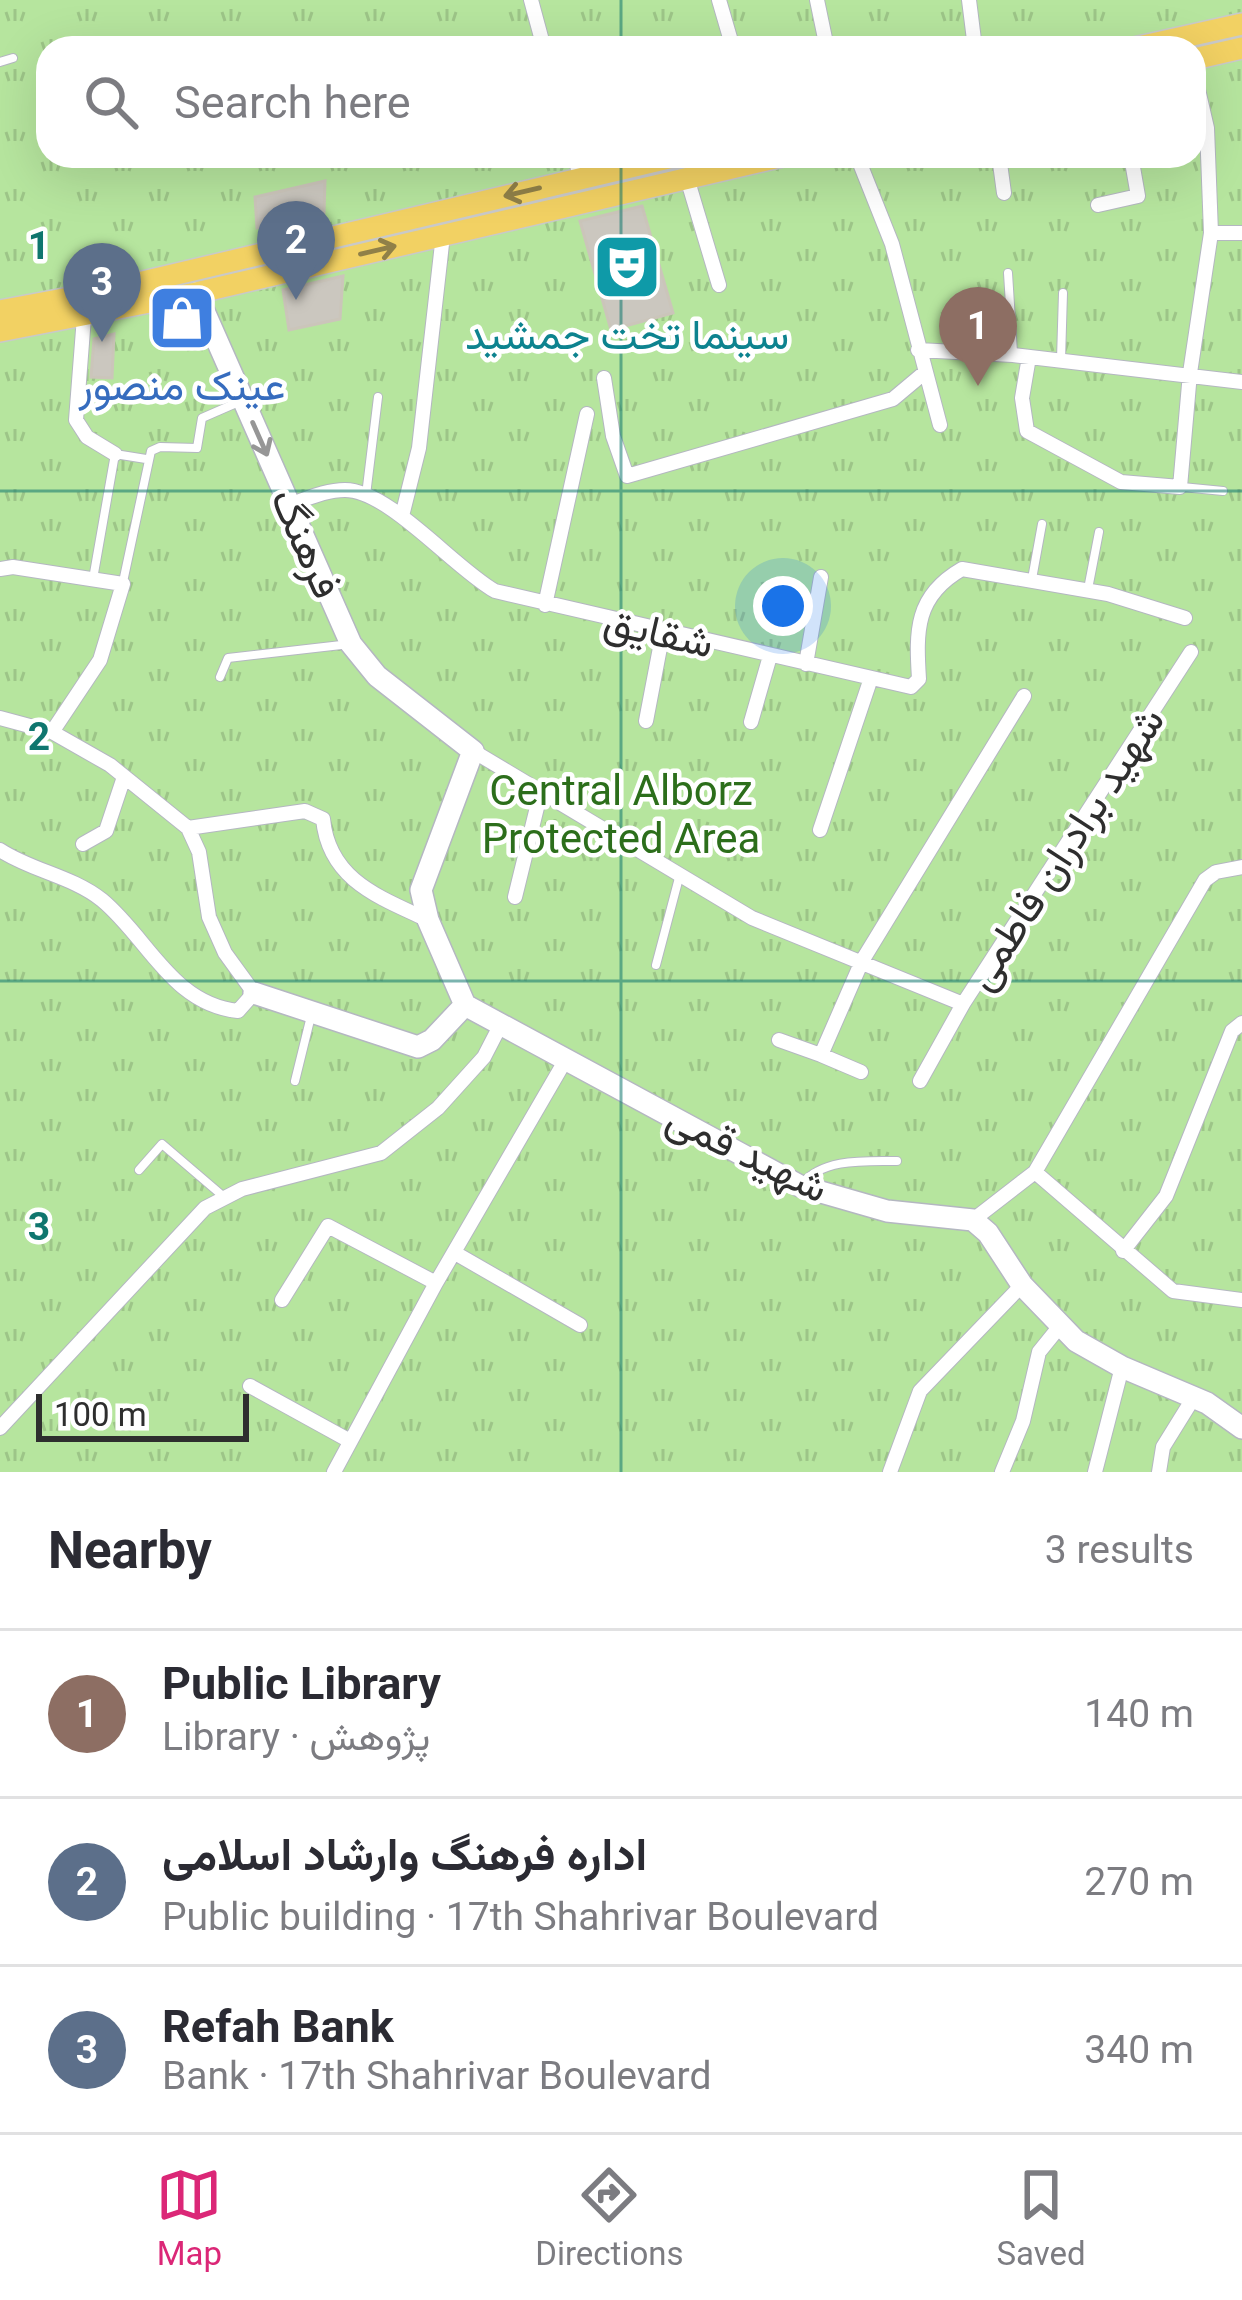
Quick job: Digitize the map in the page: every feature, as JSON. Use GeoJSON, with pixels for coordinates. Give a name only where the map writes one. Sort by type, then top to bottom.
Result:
{"type":"FeatureCollection","features":[{"type":"Feature","properties":{"kind":"main road"},"geometry":{"type":"LineString","coordinates":[[1188,36],[1242,24]]}},
{"type":"Feature","properties":{"kind":"main road"},"geometry":{"type":"LineString","coordinates":[[1206,56],[1242,48]]}},
{"type":"Feature","properties":{"kind":"main road"},"geometry":{"type":"LineString","coordinates":[[0,331],[574,168]]}},
{"type":"Feature","properties":{"kind":"main road"},"geometry":{"type":"LineString","coordinates":[[0,311],[93,308],[196,293],[731,168]]}},
{"type":"Feature","properties":{"kind":"street"},"geometry":{"type":"LineString","coordinates":[[531,0],[541,36]]}},
{"type":"Feature","properties":{"kind":"street"},"geometry":{"type":"LineString","coordinates":[[719,0],[730,36]]}},
{"type":"Feature","properties":{"kind":"street"},"geometry":{"type":"LineString","coordinates":[[817,0],[824,36]]}},
{"type":"Feature","properties":{"kind":"street"},"geometry":{"type":"LineString","coordinates":[[969,0],[974,36]]}},
{"type":"Feature","properties":{"kind":"street"},"geometry":{"type":"LineString","coordinates":[[1029,357],[1022,398],[1027,430],[1121,482],[1180,487],[1190,373],[1211,233],[1206,124]]}},
{"type":"Feature","properties":{"kind":"street"},"geometry":{"type":"LineString","coordinates":[[862,168],[892,244],[940,425]]}},
{"type":"Feature","properties":{"kind":"street"},"geometry":{"type":"LineString","coordinates":[[1001,168],[1004,193]]}},
{"type":"Feature","properties":{"kind":"street"},"geometry":{"type":"LineString","coordinates":[[1098,205],[1138,196],[1133,168]]}},
{"type":"Feature","properties":{"kind":"street"},"geometry":{"type":"LineString","coordinates":[[687,178],[718,285]]}},
{"type":"Feature","properties":{"kind":"street"},"geometry":{"type":"LineString","coordinates":[[1211,233],[1242,233]]}},
{"type":"Feature","properties":{"kind":"street"},"geometry":{"type":"LineString","coordinates":[[402,516],[419,448],[443,235]]}},
{"type":"Feature","properties":{"kind":"street","name":"فرهنگ"},"geometry":{"type":"LineString","coordinates":[[196,293],[351,644],[377,676],[473,751]]}},
{"type":"Feature","properties":{"kind":"street"},"geometry":{"type":"LineString","coordinates":[[93,308],[76,420],[87,437],[115,454]]}},
{"type":"Feature","properties":{"kind":"street"},"geometry":{"type":"LineString","coordinates":[[918,350],[1061,359],[1242,382]]}},
{"type":"Feature","properties":{"kind":"street"},"geometry":{"type":"LineString","coordinates":[[604,378],[613,436],[627,476],[893,399],[924,373]]}},
{"type":"Feature","properties":{"kind":"street"},"geometry":{"type":"LineString","coordinates":[[545,605],[587,414]]}},
{"type":"Feature","properties":{"kind":"street"},"geometry":{"type":"LineString","coordinates":[[289,505],[337,491],[366,496]]}},
{"type":"Feature","properties":{"kind":"street","name":"شقایق"},"geometry":{"type":"LineString","coordinates":[[366,496],[402,516],[473,579],[495,591],[911,687],[919,680],[916,624],[944,579],[962,569],[1088,590],[1186,618]]}},
{"type":"Feature","properties":{"kind":"street"},"geometry":{"type":"LineString","coordinates":[[0,569],[14,567],[123,584],[100,660],[52,732]]}},
{"type":"Feature","properties":{"kind":"street"},"geometry":{"type":"LineString","coordinates":[[806,664],[821,577]]}},
{"type":"Feature","properties":{"kind":"street"},"geometry":{"type":"LineString","coordinates":[[646,722],[663,632]]}},
{"type":"Feature","properties":{"kind":"street","name":"شهید برادران فاطمی"},"geometry":{"type":"LineString","coordinates":[[473,751],[752,918],[963,1004],[1191,652]]}},
{"type":"Feature","properties":{"kind":"street"},"geometry":{"type":"LineString","coordinates":[[752,722],[770,656]]}},
{"type":"Feature","properties":{"kind":"street"},"geometry":{"type":"LineString","coordinates":[[820,830],[871,678]]}},
{"type":"Feature","properties":{"kind":"street"},"geometry":{"type":"LineString","coordinates":[[820,1055],[862,961],[1024,696]]}},
{"type":"Feature","properties":{"kind":"street"},"geometry":{"type":"LineString","coordinates":[[1,723],[52,732],[124,777],[188,828],[199,852],[209,917],[225,953],[254,994],[418,1047],[432,1040],[465,1005],[428,920],[421,890],[473,751]]}},
{"type":"Feature","properties":{"kind":"street"},"geometry":{"type":"LineString","coordinates":[[83,844],[106,831],[124,777]]}},
{"type":"Feature","properties":{"kind":"street"},"geometry":{"type":"LineString","coordinates":[[515,898],[541,791]]}},
{"type":"Feature","properties":{"kind":"street"},"geometry":{"type":"LineString","coordinates":[[188,828],[305,811],[322,819],[325,846],[361,888],[428,920]]}},
{"type":"Feature","properties":{"kind":"street"},"geometry":{"type":"LineString","coordinates":[[0,850],[100,898],[152,959],[200,1001],[238,1011],[254,994]]}},
{"type":"Feature","properties":{"kind":"street"},"geometry":{"type":"LineString","coordinates":[[1242,867],[1216,872],[1205,880],[1035,1172],[973,1220],[988,1233],[1022,1286],[1076,1341],[1122,1367],[1194,1397],[1242,1427]]}},
{"type":"Feature","properties":{"kind":"street"},"geometry":{"type":"LineString","coordinates":[[920,1081],[963,1004]]}},
{"type":"Feature","properties":{"kind":"street","name":"شهید قمی"},"geometry":{"type":"LineString","coordinates":[[465,1005],[800,1186],[887,1210],[973,1220]]}},
{"type":"Feature","properties":{"kind":"street"},"geometry":{"type":"LineString","coordinates":[[1123,1251],[1166,1196],[1232,1031],[1242,1023]]}},
{"type":"Feature","properties":{"kind":"street"},"geometry":{"type":"LineString","coordinates":[[0,1428],[205,1208],[242,1189],[382,1153],[438,1108],[484,1057],[500,1026]]}},
{"type":"Feature","properties":{"kind":"street"},"geometry":{"type":"LineString","coordinates":[[779,1040],[861,1072]]}},
{"type":"Feature","properties":{"kind":"street"},"geometry":{"type":"LineString","coordinates":[[334,1472],[565,1060]]}},
{"type":"Feature","properties":{"kind":"street"},"geometry":{"type":"LineString","coordinates":[[1035,1172],[1174,1292],[1242,1300]]}},
{"type":"Feature","properties":{"kind":"street"},"geometry":{"type":"LineString","coordinates":[[282,1300],[328,1226],[436,1283]]}},
{"type":"Feature","properties":{"kind":"street"},"geometry":{"type":"LineString","coordinates":[[455,1252],[580,1324]]}},
{"type":"Feature","properties":{"kind":"street"},"geometry":{"type":"LineString","coordinates":[[890,1472],[920,1391],[1022,1286]]}},
{"type":"Feature","properties":{"kind":"street"},"geometry":{"type":"LineString","coordinates":[[1002,1472],[1024,1421],[1039,1352],[1060,1326]]}},
{"type":"Feature","properties":{"kind":"street"},"geometry":{"type":"LineString","coordinates":[[1095,1472],[1122,1367]]}},
{"type":"Feature","properties":{"kind":"street"},"geometry":{"type":"LineString","coordinates":[[250,1386],[350,1441]]}},
{"type":"Feature","properties":{"kind":"street"},"geometry":{"type":"LineString","coordinates":[[1159,1472],[1163,1447],[1194,1397]]}},
{"type":"Feature","properties":{"kind":"lane"},"geometry":{"type":"LineString","coordinates":[[0,62],[13,58]]}},
{"type":"Feature","properties":{"kind":"lane"},"geometry":{"type":"LineString","coordinates":[[91,270],[93,308]]}},
{"type":"Feature","properties":{"kind":"lane"},"geometry":{"type":"LineString","coordinates":[[1008,273],[1013,355]]}},
{"type":"Feature","properties":{"kind":"lane"},"geometry":{"type":"LineString","coordinates":[[1061,359],[1063,293]]}},
{"type":"Feature","properties":{"kind":"lane"},"geometry":{"type":"LineString","coordinates":[[366,496],[378,397]]}},
{"type":"Feature","properties":{"kind":"lane"},"geometry":{"type":"LineString","coordinates":[[123,584],[147,459],[160,447],[197,448],[202,418],[243,400]]}},
{"type":"Feature","properties":{"kind":"lane"},"geometry":{"type":"LineString","coordinates":[[93,580],[115,454],[147,459]]}},
{"type":"Feature","properties":{"kind":"lane"},"geometry":{"type":"LineString","coordinates":[[1180,487],[1223,491]]}},
{"type":"Feature","properties":{"kind":"lane"},"geometry":{"type":"LineString","coordinates":[[1032,581],[1042,524]]}},
{"type":"Feature","properties":{"kind":"lane"},"geometry":{"type":"LineString","coordinates":[[1088,590],[1099,532]]}},
{"type":"Feature","properties":{"kind":"lane"},"geometry":{"type":"LineString","coordinates":[[220,677],[228,658],[351,644]]}},
{"type":"Feature","properties":{"kind":"lane"},"geometry":{"type":"LineString","coordinates":[[656,965],[680,873]]}},
{"type":"Feature","properties":{"kind":"lane"},"geometry":{"type":"LineString","coordinates":[[295,1081],[312,1011]]}},
{"type":"Feature","properties":{"kind":"lane"},"geometry":{"type":"LineString","coordinates":[[139,1169],[162,1144],[225,1198]]}},
{"type":"Feature","properties":{"kind":"lane"},"geometry":{"type":"LineString","coordinates":[[800,1186],[811,1173],[851,1162],[897,1161]]}},
{"type":"Feature","properties":{"kind":"green space","name":"Central Alborz Protected Area"},"geometry":{"type":"Polygon","coordinates":[[[0,0],[1242,0],[1242,1472],[0,1472],[0,0]]]}},
{"type":"Feature","properties":{"kind":"building"},"geometry":{"type":"Polygon","coordinates":[[[325,181],[324,213],[257,228],[255,197],[325,181]]]}},
{"type":"Feature","properties":{"kind":"building","name":"سینما تخت جمشید"},"geometry":{"type":"Polygon","coordinates":[[[642,206],[673,313],[611,330],[580,221],[642,206]]]}},
{"type":"Feature","properties":{"kind":"building"},"geometry":{"type":"Polygon","coordinates":[[[343,276],[340,319],[289,330],[283,290],[343,276]]]}},
{"type":"Feature","properties":{"kind":"building"},"geometry":{"type":"Polygon","coordinates":[[[114,334],[112,378],[91,377],[94,339],[114,334]]]}},
{"type":"Feature","properties":{"kind":"place","name":"سینما تخت جمشید"},"geometry":{"type":"Point","coordinates":[627,267]}},
{"type":"Feature","properties":{"kind":"place","name":"اداره فرهنگ وارشاد اسلامی"},"geometry":{"type":"Point","coordinates":[296,300]}},
{"type":"Feature","properties":{"kind":"place","name":"عینک منصور"},"geometry":{"type":"Point","coordinates":[182,318]}},
{"type":"Feature","properties":{"kind":"place","name":"Refah Bank"},"geometry":{"type":"Point","coordinates":[102,342]}},
{"type":"Feature","properties":{"kind":"place","name":"Public Library"},"geometry":{"type":"Point","coordinates":[978,386]}}]}
